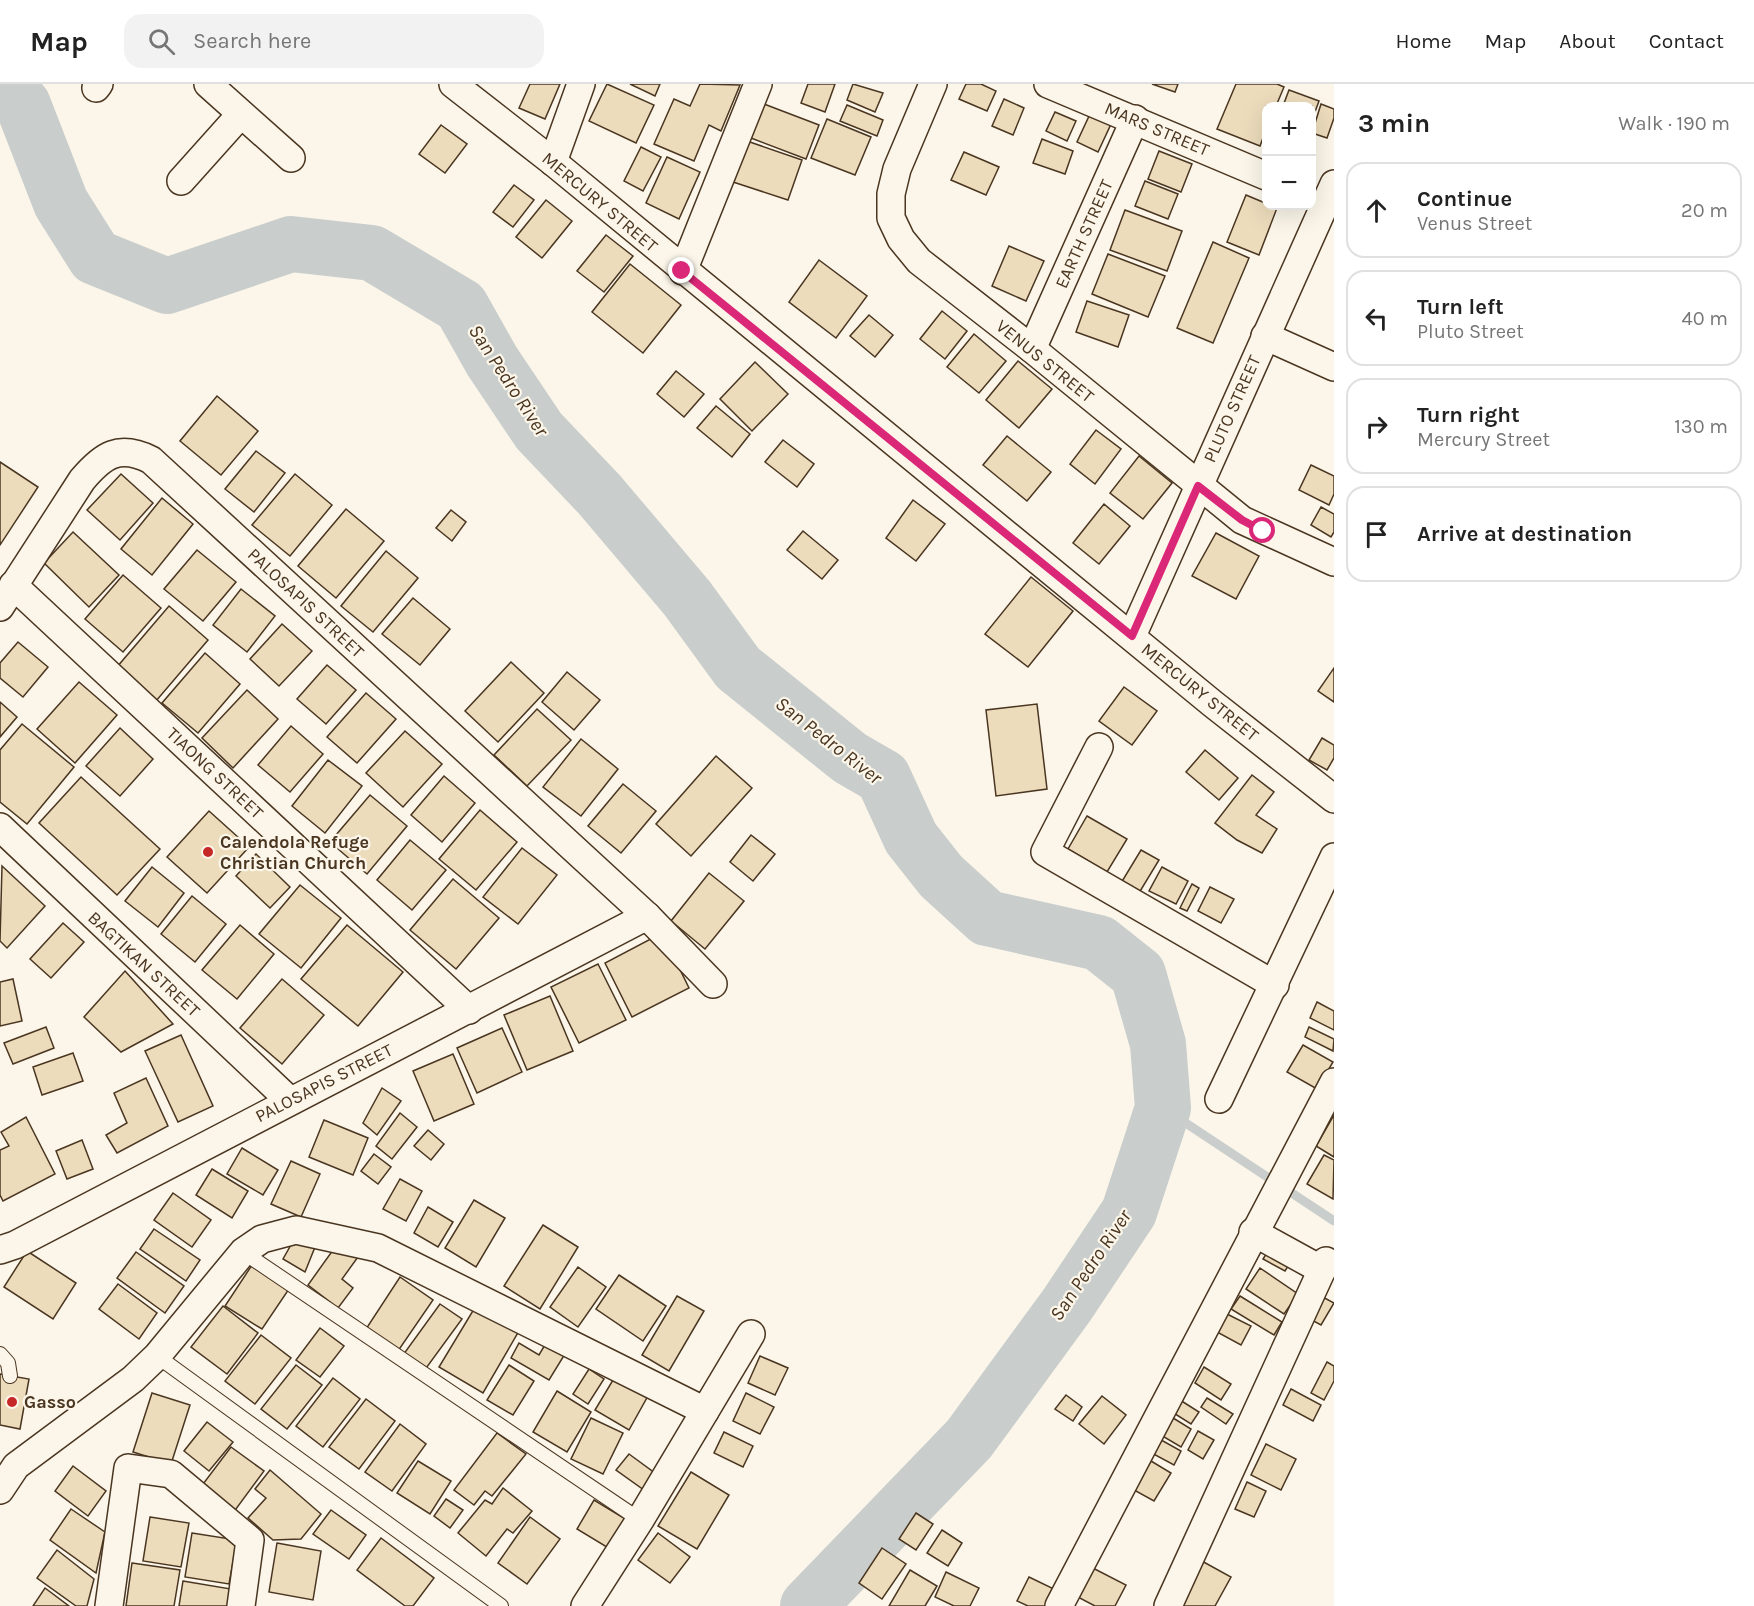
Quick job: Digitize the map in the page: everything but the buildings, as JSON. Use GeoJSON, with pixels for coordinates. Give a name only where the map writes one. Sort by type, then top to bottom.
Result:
{"type":"FeatureCollection","features":[{"type":"Feature","properties":{"kind":"street"},"geometry":{"type":"LineString","coordinates":[[208,84],[291,158]]}},
{"type":"Feature","properties":{"kind":"street","name":"MERCURY STREET"},"geometry":{"type":"LineString","coordinates":[[453,84],[553,162],[682,271],[1213,704],[1334,799]]}},
{"type":"Feature","properties":{"kind":"street"},"geometry":{"type":"LineString","coordinates":[[553,162],[581,84]]}},
{"type":"Feature","properties":{"kind":"street"},"geometry":{"type":"LineString","coordinates":[[682,271],[758,84]]}},
{"type":"Feature","properties":{"kind":"street","name":"VENUS STREET"},"geometry":{"type":"LineString","coordinates":[[933,84],[897,169],[891,194],[891,218],[901,239],[919,261],[1032,349],[1242,520],[1334,562]]}},
{"type":"Feature","properties":{"kind":"street","name":"MARS STREET"},"geometry":{"type":"LineString","coordinates":[[1048,84],[1262,174]]}},
{"type":"Feature","properties":{"kind":"street"},"geometry":{"type":"LineString","coordinates":[[181,181],[241,114]]}},
{"type":"Feature","properties":{"kind":"street","name":"EARTH STREET"},"geometry":{"type":"LineString","coordinates":[[1032,349],[1135,120]]}},
{"type":"Feature","properties":{"kind":"street","name":"PLUTO STREET"},"geometry":{"type":"LineString","coordinates":[[1132,636],[1265,336],[1324,194]]}},
{"type":"Feature","properties":{"kind":"street"},"geometry":{"type":"LineString","coordinates":[[1265,336],[1334,367]]}},
{"type":"Feature","properties":{"kind":"street","name":"PALOSAPIS STREET"},"geometry":{"type":"LineString","coordinates":[[7,596],[82,480],[97,462],[117,453],[134,452],[151,460],[647,916],[713,984]]}},
{"type":"Feature","properties":{"kind":"street","name":"TIAONG STREET"},"geometry":{"type":"LineString","coordinates":[[7,596],[468,1010]]}},
{"type":"Feature","properties":{"kind":"street"},"geometry":{"type":"LineString","coordinates":[[1099,747],[1045,852],[1275,985]]}},
{"type":"Feature","properties":{"kind":"street","name":"BAGTIKAN STREET"},"geometry":{"type":"LineString","coordinates":[[0,827],[289,1100]]}},
{"type":"Feature","properties":{"kind":"street"},"geometry":{"type":"LineString","coordinates":[[1219,1099],[1334,857]]}},
{"type":"Feature","properties":{"kind":"street","name":"PALOSAPIS STREET"},"geometry":{"type":"LineString","coordinates":[[0,1250],[15,1245],[289,1100],[647,916]]}},
{"type":"Feature","properties":{"kind":"street"},"geometry":{"type":"LineString","coordinates":[[1059,1606],[1334,1082]]}},
{"type":"Feature","properties":{"kind":"street"},"geometry":{"type":"LineString","coordinates":[[1168,1606],[1324,1266],[1258,1224]]}},
{"type":"Feature","properties":{"kind":"street"},"geometry":{"type":"LineString","coordinates":[[0,1490],[16,1466],[134,1379],[157,1356],[243,1252],[262,1239],[296,1230],[378,1248],[705,1411]]}},
{"type":"Feature","properties":{"kind":"street"},"geometry":{"type":"LineString","coordinates":[[585,1606],[640,1520],[751,1334]]}},
{"type":"Feature","properties":{"kind":"street"},"geometry":{"type":"LineString","coordinates":[[109,1606],[128,1468],[171,1474],[250,1540],[241,1606]]}},
{"type":"Feature","properties":{"kind":"lane"},"geometry":{"type":"LineString","coordinates":[[243,1252],[640,1520]]}},
{"type":"Feature","properties":{"kind":"lane"},"geometry":{"type":"LineString","coordinates":[[0,1354],[8,1364],[10,1376]]}},
{"type":"Feature","properties":{"kind":"lane"},"geometry":{"type":"LineString","coordinates":[[157,1356],[501,1606]]}},
{"type":"Feature","properties":{"kind":"waterway","name":"San Pedro River"},"geometry":{"type":"LineString","coordinates":[[5,84],[23,105],[61,203],[95,257],[167,286],[291,244],[372,253],[461,306],[492,361],[539,431],[599,494],[687,598],[738,668],[850,758],[883,777],[911,838],[941,876],[987,918],[1099,943],[1138,974],[1158,1044],[1163,1108],[1129,1212],[1067,1305],[969,1439],[808,1606]]}},
{"type":"Feature","properties":{"kind":"waterway"},"geometry":{"type":"LineString","coordinates":[[1163,1108],[1334,1221]]}},
{"type":"Feature","properties":{"kind":"place","name":"Calendola Refuge Christian Church"},"geometry":{"type":"Point","coordinates":[208,852]}},
{"type":"Feature","properties":{"kind":"place","name":"Gasso"},"geometry":{"type":"Point","coordinates":[12,1402]}},
{"type":"Feature","properties":{"kind":"route"},"geometry":{"type":"LineString","coordinates":[[682,271],[1132,636],[1198,486],[1242,520],[1263,531]]}}]}
